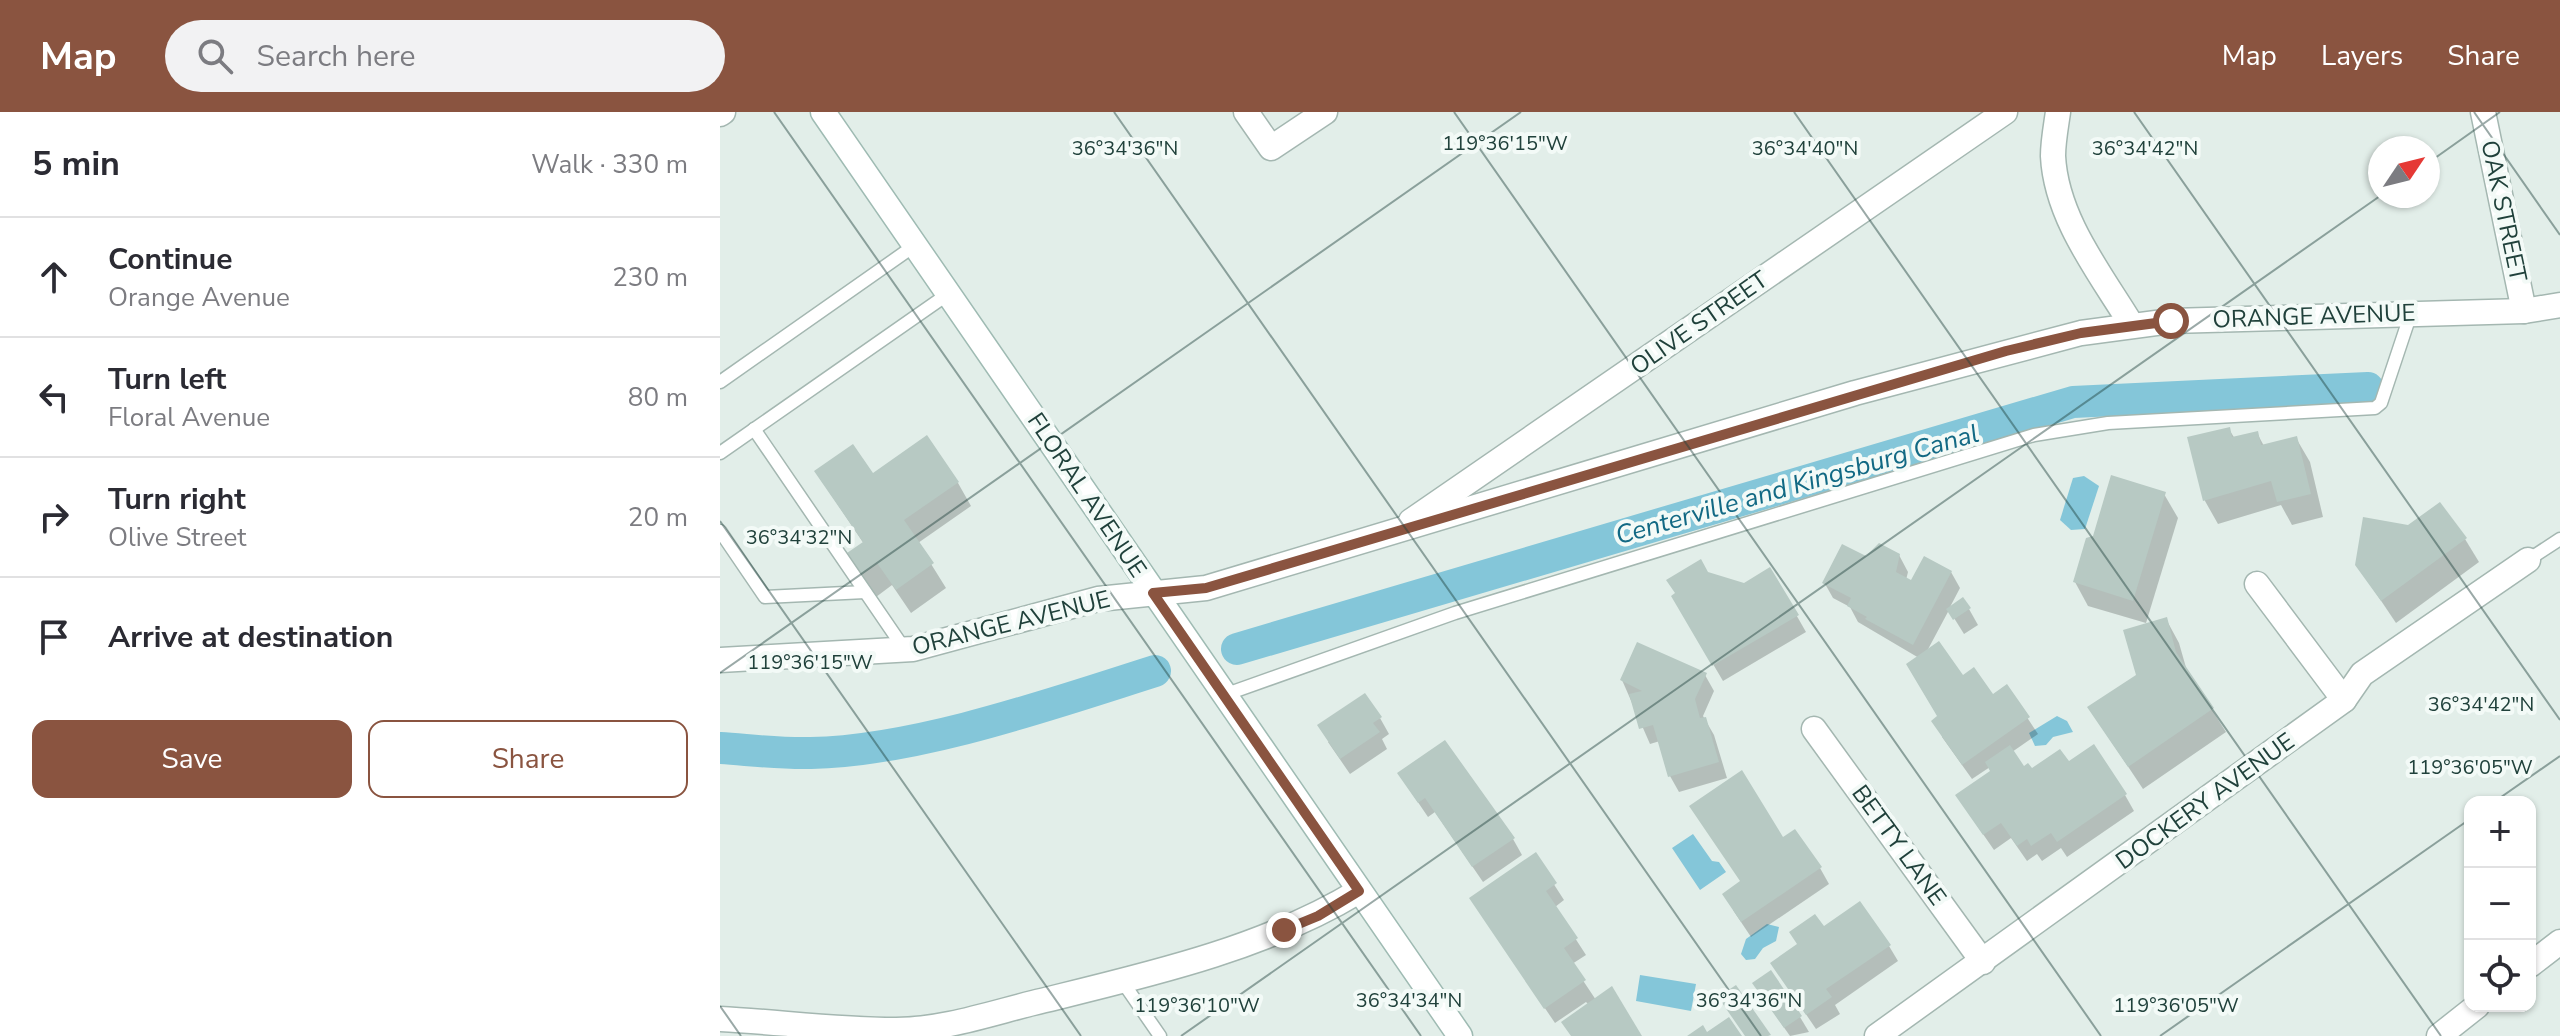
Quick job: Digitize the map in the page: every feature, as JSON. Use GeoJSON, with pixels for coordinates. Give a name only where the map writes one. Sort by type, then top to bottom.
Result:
{"type":"FeatureCollection","features":[{"type":"Feature","properties":{"kind":"street","name":"FLORAL AVENUE"},"geometry":{"type":"LineString","coordinates":[[823,112],[1460,1036]]}},
{"type":"Feature","properties":{"kind":"street"},"geometry":{"type":"LineString","coordinates":[[1246,112],[1271,148],[1325,112]]}},
{"type":"Feature","properties":{"kind":"street","name":"OLIVE STREET"},"geometry":{"type":"LineString","coordinates":[[1393,534],[2005,112]]}},
{"type":"Feature","properties":{"kind":"street"},"geometry":{"type":"LineString","coordinates":[[2058,112],[2053,155],[2060,196],[2079,239],[2131,324]]}},
{"type":"Feature","properties":{"kind":"street","name":"OAK STREET"},"geometry":{"type":"LineString","coordinates":[[2483,112],[2524,311]]}},
{"type":"Feature","properties":{"kind":"street","name":"ORANGE AVENUE"},"geometry":{"type":"LineString","coordinates":[[720,660],[905,650],[1098,599],[1206,588],[1855,393],[2006,351],[2131,324],[2524,311],[2560,305]]}},
{"type":"Feature","properties":{"kind":"street","name":"DOCKERY AVENUE"},"geometry":{"type":"LineString","coordinates":[[1877,1036],[2344,700],[2362,674],[2528,560]]}},
{"type":"Feature","properties":{"kind":"street"},"geometry":{"type":"LineString","coordinates":[[2257,584],[2344,700]]}},
{"type":"Feature","properties":{"kind":"street","name":"BETTY LANE"},"geometry":{"type":"LineString","coordinates":[[1814,729],[1983,962]]}},
{"type":"Feature","properties":{"kind":"street"},"geometry":{"type":"LineString","coordinates":[[720,1019],[897,1033],[966,1020],[1122,981],[1284,930],[1318,916],[1359,891]]}},
{"type":"Feature","properties":{"kind":"street"},"geometry":{"type":"LineString","coordinates":[[2536,960],[2560,942]]}},
{"type":"Feature","properties":{"kind":"street"},"geometry":{"type":"LineString","coordinates":[[2439,1036],[2469,1012]]}},
{"type":"Feature","properties":{"kind":"lane"},"geometry":{"type":"LineString","coordinates":[[720,382],[914,246]]}},
{"type":"Feature","properties":{"kind":"lane"},"geometry":{"type":"LineString","coordinates":[[720,453],[948,294]]}},
{"type":"Feature","properties":{"kind":"lane"},"geometry":{"type":"LineString","coordinates":[[1224,695],[1455,613],[2023,438],[2108,423],[2375,408],[2381,403],[2411,313]]}},
{"type":"Feature","properties":{"kind":"lane"},"geometry":{"type":"LineString","coordinates":[[754,429],[905,650]]}},
{"type":"Feature","properties":{"kind":"lane"},"geometry":{"type":"LineString","coordinates":[[720,531],[765,597],[865,592]]}},
{"type":"Feature","properties":{"kind":"lane"},"geometry":{"type":"LineString","coordinates":[[2528,560],[2560,539]]}},
{"type":"Feature","properties":{"kind":"lane"},"geometry":{"type":"LineString","coordinates":[[1122,981],[1160,1036]]}},
{"type":"Feature","properties":{"kind":"water"},"geometry":{"type":"Polygon","coordinates":[[[2084,476],[2099,486],[2085,529],[2071,530],[2060,520],[2073,478],[2084,476]]]}},
{"type":"Feature","properties":{"kind":"water"},"geometry":{"type":"Polygon","coordinates":[[[2057,716],[2067,721],[2073,732],[2053,737],[2046,745],[2035,746],[2029,733],[2057,716]]]}},
{"type":"Feature","properties":{"kind":"water"},"geometry":{"type":"Polygon","coordinates":[[[1693,834],[1712,861],[1719,862],[1726,872],[1700,890],[1672,848],[1693,834]]]}},
{"type":"Feature","properties":{"kind":"water"},"geometry":{"type":"Polygon","coordinates":[[[1767,924],[1779,927],[1776,941],[1763,948],[1755,959],[1746,960],[1741,954],[1746,939],[1767,924]]]}},
{"type":"Feature","properties":{"kind":"water"},"geometry":{"type":"Polygon","coordinates":[[[1640,975],[1696,984],[1691,1011],[1636,1001],[1640,975]]]}},
{"type":"Feature","properties":{"kind":"building"},"geometry":{"type":"Polygon","coordinates":[[[2230,427],[2232,437],[2258,431],[2261,445],[2297,436],[2311,494],[2277,502],[2271,481],[2203,501],[2187,437],[2230,427]]]}},
{"type":"Feature","properties":{"kind":"building"},"geometry":{"type":"Polygon","coordinates":[[[927,435],[959,482],[904,520],[934,563],[896,590],[877,563],[861,575],[847,553],[863,542],[814,471],[853,444],[873,473],[927,435]]]}},
{"type":"Feature","properties":{"kind":"building"},"geometry":{"type":"Polygon","coordinates":[[[2111,475],[2166,492],[2133,601],[2073,582],[2086,538],[2093,536],[2111,475]]]}},
{"type":"Feature","properties":{"kind":"building"},"geometry":{"type":"Polygon","coordinates":[[[2440,502],[2467,538],[2381,601],[2355,565],[2363,517],[2408,525],[2440,502]]]}},
{"type":"Feature","properties":{"kind":"building"},"geometry":{"type":"Polygon","coordinates":[[[1879,543],[1900,554],[1896,572],[1911,580],[1924,556],[1952,571],[1913,645],[1865,619],[1867,617],[1847,606],[1851,598],[1822,583],[1842,544],[1866,556],[1879,543]]]}},
{"type":"Feature","properties":{"kind":"building"},"geometry":{"type":"Polygon","coordinates":[[[1701,559],[1708,572],[1744,583],[1770,567],[1799,615],[1712,666],[1671,596],[1675,593],[1666,580],[1701,559]]]}},
{"type":"Feature","properties":{"kind":"building"},"geometry":{"type":"Polygon","coordinates":[[[1963,597],[1971,608],[1953,620],[1946,609],[1963,597]]]}},
{"type":"Feature","properties":{"kind":"building"},"geometry":{"type":"Polygon","coordinates":[[[2167,617],[2176,652],[2214,708],[2128,767],[2087,707],[2136,675],[2123,630],[2167,617]]]}},
{"type":"Feature","properties":{"kind":"building"},"geometry":{"type":"Polygon","coordinates":[[[1939,641],[1963,675],[1974,667],[1993,694],[2007,684],[2030,717],[1962,765],[1931,721],[1937,716],[1906,664],[1939,641]]]}},
{"type":"Feature","properties":{"kind":"building"},"geometry":{"type":"Polygon","coordinates":[[[1637,642],[1707,673],[1695,699],[1700,718],[1706,717],[1719,762],[1668,777],[1653,725],[1639,729],[1629,694],[1642,691],[1620,680],[1637,642]]]}},
{"type":"Feature","properties":{"kind":"building"},"geometry":{"type":"Polygon","coordinates":[[[1365,693],[1382,717],[1373,723],[1380,732],[1340,759],[1317,725],[1365,693]]]}},
{"type":"Feature","properties":{"kind":"building"},"geometry":{"type":"Polygon","coordinates":[[[1445,740],[1515,838],[1472,867],[1425,798],[1418,803],[1397,773],[1445,740]]]}},
{"type":"Feature","properties":{"kind":"building"},"geometry":{"type":"Polygon","coordinates":[[[2094,744],[2127,794],[2057,842],[2051,833],[2031,846],[2027,839],[2017,846],[2001,823],[1983,835],[1955,795],[1990,771],[1985,762],[2010,745],[2024,766],[2028,763],[2032,768],[2060,749],[2069,761],[2094,744]]]}},
{"type":"Feature","properties":{"kind":"building"},"geometry":{"type":"Polygon","coordinates":[[[1742,770],[1783,837],[1795,829],[1822,867],[1741,922],[1722,894],[1740,881],[1689,806],[1742,770]]]}},
{"type":"Feature","properties":{"kind":"building"},"geometry":{"type":"Polygon","coordinates":[[[1536,852],[1557,883],[1546,891],[1578,938],[1564,948],[1586,980],[1544,1009],[1469,898],[1536,852]]]}},
{"type":"Feature","properties":{"kind":"building"},"geometry":{"type":"Polygon","coordinates":[[[1860,901],[1891,945],[1826,989],[1832,997],[1806,1015],[1770,963],[1797,944],[1789,932],[1815,914],[1824,926],[1860,901]]]}},
{"type":"Feature","properties":{"kind":"building"},"geometry":{"type":"Polygon","coordinates":[[[1771,970],[1802,1016],[1784,1028],[1752,983],[1771,970]]]}},
{"type":"Feature","properties":{"kind":"building"},"geometry":{"type":"Polygon","coordinates":[[[1736,985],[1771,1035],[1745,1036],[1718,997],[1736,985]]]}},
{"type":"Feature","properties":{"kind":"building"},"geometry":{"type":"Polygon","coordinates":[[[1612,986],[1642,1036],[1571,1036],[1561,1022],[1612,986]]]}},
{"type":"Feature","properties":{"kind":"building"},"geometry":{"type":"Polygon","coordinates":[[[1729,1017],[1742,1036],[1687,1036],[1703,1025],[1707,1032],[1729,1017]]]}},
{"type":"Feature","properties":{"kind":"waterway","name":"Centerville and Kingsburg Canal"},"geometry":{"type":"LineString","coordinates":[[1237,649],[2073,402],[2368,388]]}},
{"type":"Feature","properties":{"kind":"waterway"},"geometry":{"type":"LineString","coordinates":[[720,748],[811,753],[895,744],[985,723],[1155,671]]}},
{"type":"Feature","properties":{"kind":"route"},"geometry":{"type":"LineString","coordinates":[[1284,930],[1318,916],[1359,891],[1153,593],[1206,588],[1855,393],[2006,351],[2081,333],[2171,321]]}}]}
